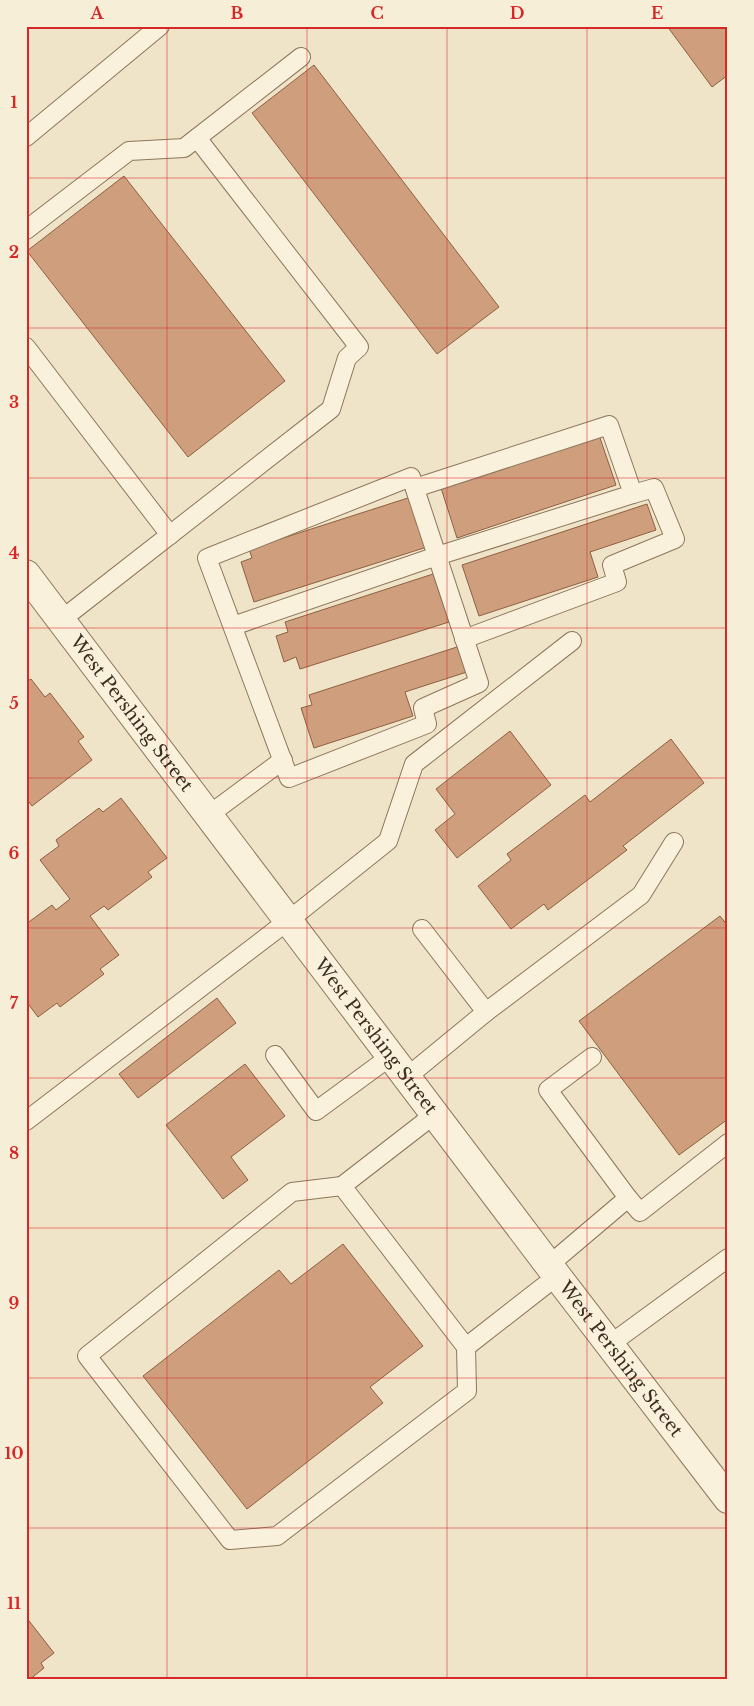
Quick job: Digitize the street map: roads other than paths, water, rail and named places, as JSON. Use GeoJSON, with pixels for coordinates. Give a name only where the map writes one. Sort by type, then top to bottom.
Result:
{"type":"FeatureCollection","features":[{"type":"Feature","properties":{"kind":"street","name":"West Pershing Street"},"geometry":{"type":"LineString","coordinates":[[26,574],[210,814],[609,1345],[728,1499]]}},
{"type":"Feature","properties":{"kind":"lane"},"geometry":{"type":"LineString","coordinates":[[26,137],[160,26]]}},
{"type":"Feature","properties":{"kind":"lane"},"geometry":{"type":"LineString","coordinates":[[26,230],[129,151],[184,148],[300,57]]}},
{"type":"Feature","properties":{"kind":"lane"},"geometry":{"type":"LineString","coordinates":[[61,620],[331,409],[346,358],[359,347],[197,138]]}},
{"type":"Feature","properties":{"kind":"lane"},"geometry":{"type":"LineString","coordinates":[[26,347],[170,534]]}},
{"type":"Feature","properties":{"kind":"lane"},"geometry":{"type":"LineString","coordinates":[[415,488],[609,425],[633,494]]}},
{"type":"Feature","properties":{"kind":"lane"},"geometry":{"type":"LineString","coordinates":[[411,477],[437,556],[479,683],[423,708],[427,724],[289,778],[284,760],[207,558],[411,477]]}},
{"type":"Feature","properties":{"kind":"lane"},"geometry":{"type":"LineString","coordinates":[[233,626],[437,556],[654,488],[675,539],[612,565],[617,582],[464,639]]}},
{"type":"Feature","properties":{"kind":"lane"},"geometry":{"type":"LineString","coordinates":[[26,1121],[289,920],[388,841],[414,764],[572,641]]}},
{"type":"Feature","properties":{"kind":"lane"},"geometry":{"type":"LineString","coordinates":[[210,814],[284,760]]}},
{"type":"Feature","properties":{"kind":"lane"},"geometry":{"type":"LineString","coordinates":[[408,1077],[486,1012],[641,895],[674,842]]}},
{"type":"Feature","properties":{"kind":"lane"},"geometry":{"type":"LineString","coordinates":[[422,930],[486,1012]]}},
{"type":"Feature","properties":{"kind":"lane"},"geometry":{"type":"LineString","coordinates":[[275,1055],[316,1111],[391,1056]]}},
{"type":"Feature","properties":{"kind":"lane"},"geometry":{"type":"LineString","coordinates":[[592,1057],[548,1090],[640,1212],[728,1143]]}},
{"type":"Feature","properties":{"kind":"lane"},"geometry":{"type":"LineString","coordinates":[[342,1186],[466,1346],[467,1391],[277,1536],[230,1540],[86,1356],[292,1192],[342,1186],[436,1114]]}},
{"type":"Feature","properties":{"kind":"lane"},"geometry":{"type":"LineString","coordinates":[[466,1346],[553,1270],[628,1198]]}},
{"type":"Feature","properties":{"kind":"lane"},"geometry":{"type":"LineString","coordinates":[[609,1345],[728,1258]]}}]}
